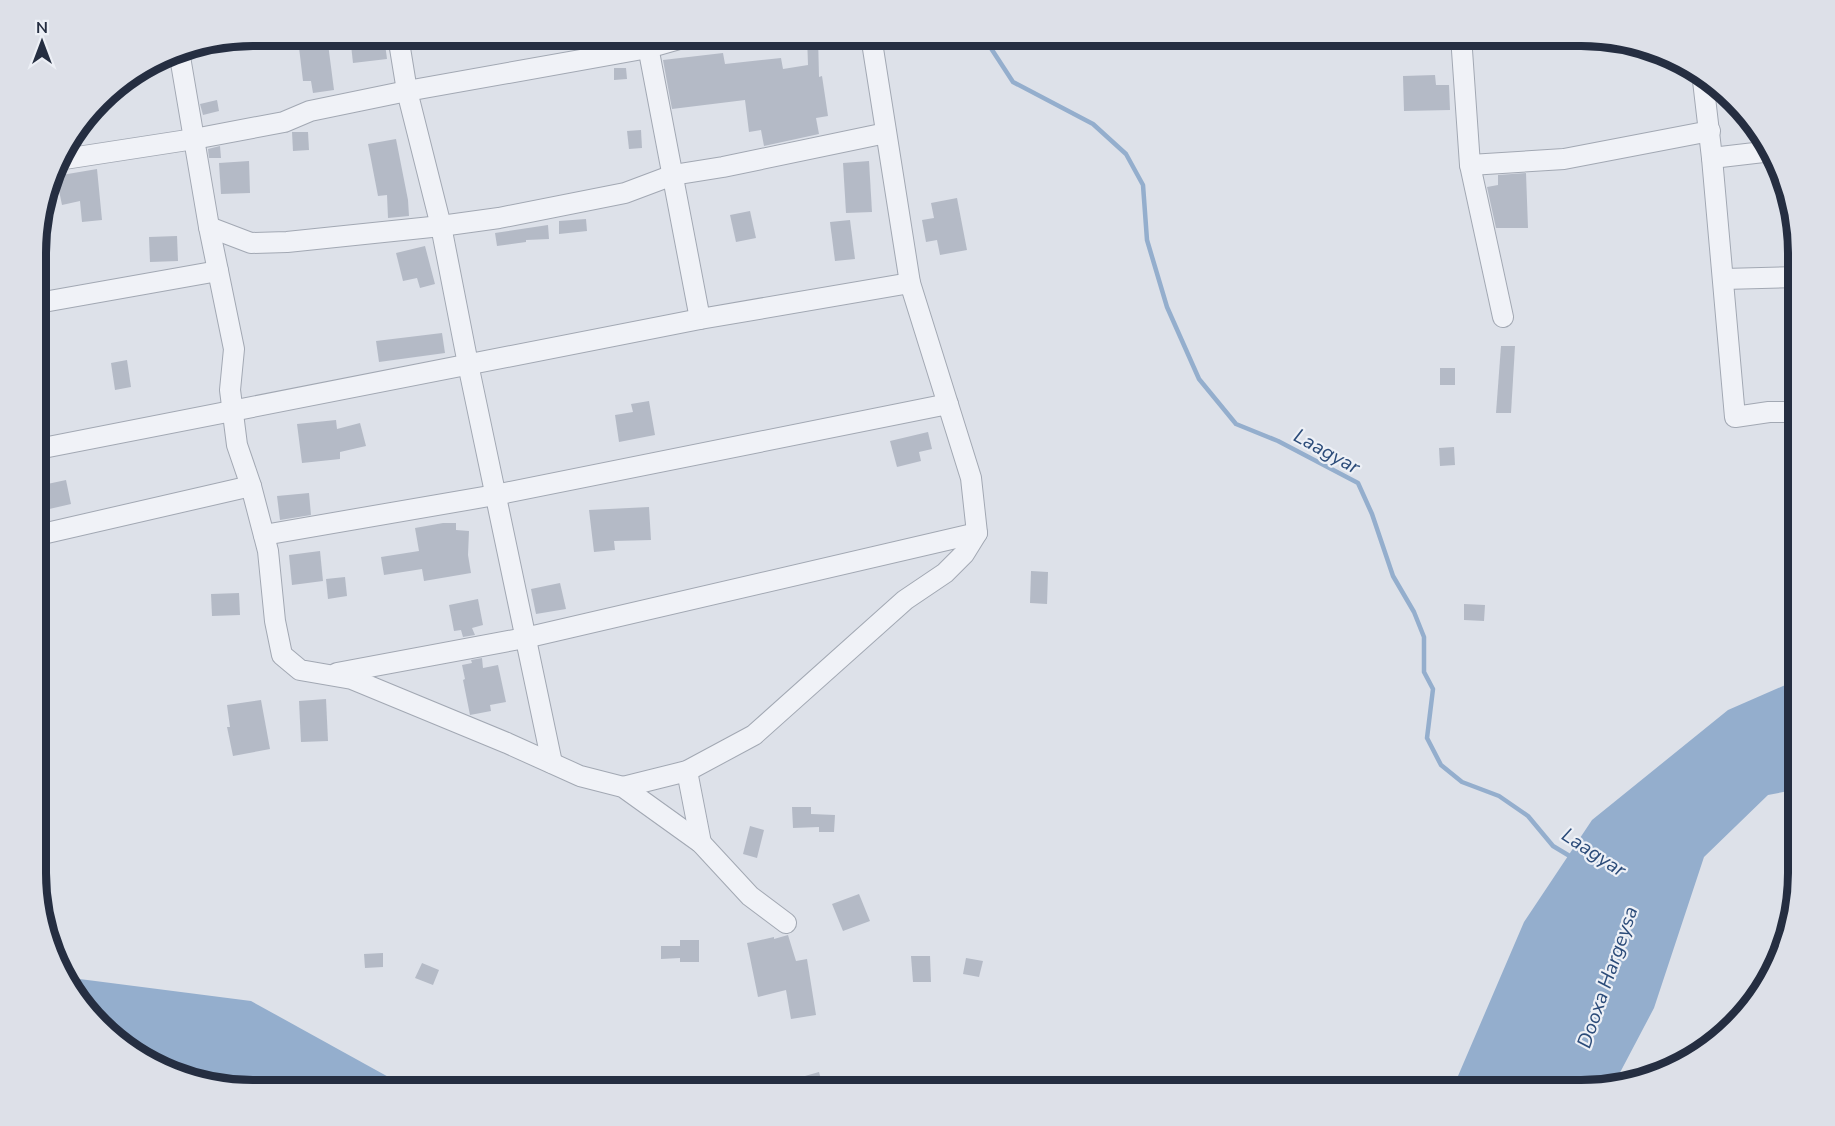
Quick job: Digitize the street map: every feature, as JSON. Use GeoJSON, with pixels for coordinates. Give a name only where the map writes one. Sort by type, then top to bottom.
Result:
{"type":"FeatureCollection","features":[{"type":"Feature","properties":{"kind":"street"},"geometry":{"type":"LineString","coordinates":[[399,46],[406,91],[441,226],[552,763]]}},
{"type":"Feature","properties":{"kind":"street"},"geometry":{"type":"LineString","coordinates":[[70,158],[194,139],[284,122],[310,111],[627,46]]}},
{"type":"Feature","properties":{"kind":"street"},"geometry":{"type":"LineString","coordinates":[[648,46],[700,319]]}},
{"type":"Feature","properties":{"kind":"street"},"geometry":{"type":"LineString","coordinates":[[623,787],[687,771],[754,735],[905,600],[945,573],[964,554],[977,533],[971,478],[910,283],[873,46]]}},
{"type":"Feature","properties":{"kind":"street"},"geometry":{"type":"LineString","coordinates":[[1462,46],[1470,165],[1503,317]]}},
{"type":"Feature","properties":{"kind":"street"},"geometry":{"type":"LineString","coordinates":[[181,60],[209,227],[234,349],[230,390],[237,445],[251,486],[268,551],[275,621],[282,655],[300,669],[352,678],[580,776],[623,787],[701,843],[750,896],[786,923]]}},
{"type":"Feature","properties":{"kind":"street"},"geometry":{"type":"LineString","coordinates":[[1704,86],[1724,279],[1728,356],[1735,417],[1788,412]]}},
{"type":"Feature","properties":{"kind":"street"},"geometry":{"type":"LineString","coordinates":[[1470,165],[1564,159],[1710,131]]}},
{"type":"Feature","properties":{"kind":"street"},"geometry":{"type":"LineString","coordinates":[[209,227],[251,243],[287,242],[499,218],[625,193],[673,175],[723,167],[886,133]]}},
{"type":"Feature","properties":{"kind":"street"},"geometry":{"type":"LineString","coordinates":[[1712,158],[1762,152]]}},
{"type":"Feature","properties":{"kind":"street"},"geometry":{"type":"LineString","coordinates":[[46,302],[218,271]]}},
{"type":"Feature","properties":{"kind":"street"},"geometry":{"type":"LineString","coordinates":[[1724,279],[1788,277]]}},
{"type":"Feature","properties":{"kind":"street"},"geometry":{"type":"LineString","coordinates":[[46,447],[700,319],[910,283]]}},
{"type":"Feature","properties":{"kind":"street"},"geometry":{"type":"LineString","coordinates":[[264,535],[495,495],[948,404]]}},
{"type":"Feature","properties":{"kind":"street"},"geometry":{"type":"LineString","coordinates":[[46,533],[251,486]]}},
{"type":"Feature","properties":{"kind":"street"},"geometry":{"type":"LineString","coordinates":[[329,675],[525,638],[977,533]]}},
{"type":"Feature","properties":{"kind":"street"},"geometry":{"type":"LineString","coordinates":[[687,771],[701,843]]}},
{"type":"Feature","properties":{"kind":"water","name":"Dooxa Hargeysa"},"geometry":{"type":"Polygon","coordinates":[[[1788,684],[1788,791],[1768,795],[1704,857],[1654,1008],[1618,1076],[1595,1079],[1457,1079],[1524,922],[1592,820],[1728,710],[1788,684]]]}},
{"type":"Feature","properties":{"kind":"water"},"geometry":{"type":"Polygon","coordinates":[[[76,978],[251,1001],[394,1080],[253,1080],[213,1076],[187,1069],[138,1045],[117,1028],[89,999],[76,978]]]}},
{"type":"Feature","properties":{"kind":"building"},"geometry":{"type":"Polygon","coordinates":[[[299,46],[328,46],[334,90],[313,93],[311,81],[303,81],[299,46]]]}},
{"type":"Feature","properties":{"kind":"building"},"geometry":{"type":"Polygon","coordinates":[[[351,46],[385,46],[387,59],[353,63],[351,46]]]}},
{"type":"Feature","properties":{"kind":"building"},"geometry":{"type":"Polygon","coordinates":[[[807,46],[818,46],[819,77],[822,76],[828,116],[816,118],[819,134],[764,146],[761,130],[749,132],[745,100],[672,109],[663,60],[723,53],[725,64],[781,58],[783,69],[808,65],[807,46]]]}},
{"type":"Feature","properties":{"kind":"building"},"geometry":{"type":"Polygon","coordinates":[[[614,68],[626,68],[627,79],[614,80],[614,68]]]}},
{"type":"Feature","properties":{"kind":"building"},"geometry":{"type":"Polygon","coordinates":[[[1435,75],[1436,85],[1449,85],[1450,110],[1404,111],[1403,76],[1435,75]]]}},
{"type":"Feature","properties":{"kind":"building"},"geometry":{"type":"Polygon","coordinates":[[[217,100],[219,111],[203,115],[200,104],[217,100]]]}},
{"type":"Feature","properties":{"kind":"building"},"geometry":{"type":"Polygon","coordinates":[[[641,130],[642,148],[629,149],[627,131],[641,130]]]}},
{"type":"Feature","properties":{"kind":"building"},"geometry":{"type":"Polygon","coordinates":[[[292,132],[308,132],[309,150],[293,151],[292,132]]]}},
{"type":"Feature","properties":{"kind":"building"},"geometry":{"type":"Polygon","coordinates":[[[396,139],[409,216],[388,218],[387,195],[378,196],[368,144],[396,139]]]}},
{"type":"Feature","properties":{"kind":"building"},"geometry":{"type":"Polygon","coordinates":[[[220,146],[221,158],[209,158],[208,149],[220,146]]]}},
{"type":"Feature","properties":{"kind":"building"},"geometry":{"type":"Polygon","coordinates":[[[249,161],[250,193],[221,194],[219,163],[249,161]]]}},
{"type":"Feature","properties":{"kind":"building"},"geometry":{"type":"Polygon","coordinates":[[[869,161],[872,212],[846,213],[843,163],[869,161]]]}},
{"type":"Feature","properties":{"kind":"building"},"geometry":{"type":"Polygon","coordinates":[[[97,169],[102,220],[82,222],[80,201],[62,205],[58,185],[62,175],[97,169]]]}},
{"type":"Feature","properties":{"kind":"building"},"geometry":{"type":"Polygon","coordinates":[[[1526,173],[1528,228],[1496,228],[1487,187],[1498,185],[1498,175],[1526,173]]]}},
{"type":"Feature","properties":{"kind":"building"},"geometry":{"type":"Polygon","coordinates":[[[957,198],[967,250],[940,255],[937,240],[926,242],[922,220],[934,218],[931,203],[957,198]]]}},
{"type":"Feature","properties":{"kind":"building"},"geometry":{"type":"Polygon","coordinates":[[[750,211],[756,238],[736,242],[730,215],[750,211]]]}},
{"type":"Feature","properties":{"kind":"building"},"geometry":{"type":"Polygon","coordinates":[[[586,219],[587,231],[559,234],[559,221],[586,219]]]}},
{"type":"Feature","properties":{"kind":"building"},"geometry":{"type":"Polygon","coordinates":[[[850,220],[855,259],[835,261],[830,222],[850,220]]]}},
{"type":"Feature","properties":{"kind":"building"},"geometry":{"type":"Polygon","coordinates":[[[548,225],[549,239],[526,240],[526,242],[497,246],[495,233],[548,225]]]}},
{"type":"Feature","properties":{"kind":"building"},"geometry":{"type":"Polygon","coordinates":[[[177,236],[178,261],[150,262],[149,237],[177,236]]]}},
{"type":"Feature","properties":{"kind":"building"},"geometry":{"type":"Polygon","coordinates":[[[425,246],[435,284],[420,288],[417,278],[403,281],[396,253],[425,246]]]}},
{"type":"Feature","properties":{"kind":"building"},"geometry":{"type":"Polygon","coordinates":[[[442,333],[445,353],[379,362],[376,341],[442,333]]]}},
{"type":"Feature","properties":{"kind":"building"},"geometry":{"type":"Polygon","coordinates":[[[1501,346],[1515,346],[1511,413],[1496,413],[1501,346]]]}},
{"type":"Feature","properties":{"kind":"building"},"geometry":{"type":"Polygon","coordinates":[[[127,360],[131,387],[115,390],[111,363],[127,360]]]}},
{"type":"Feature","properties":{"kind":"building"},"geometry":{"type":"Polygon","coordinates":[[[1440,368],[1455,368],[1455,385],[1440,385],[1440,368]]]}},
{"type":"Feature","properties":{"kind":"building"},"geometry":{"type":"Polygon","coordinates":[[[649,401],[655,435],[619,442],[615,415],[633,412],[631,404],[649,401]]]}},
{"type":"Feature","properties":{"kind":"building"},"geometry":{"type":"Polygon","coordinates":[[[336,420],[337,429],[360,423],[366,446],[340,452],[340,459],[302,463],[297,424],[336,420]]]}},
{"type":"Feature","properties":{"kind":"building"},"geometry":{"type":"Polygon","coordinates":[[[928,432],[932,449],[919,452],[921,461],[897,467],[890,441],[928,432]]]}},
{"type":"Feature","properties":{"kind":"building"},"geometry":{"type":"Polygon","coordinates":[[[1454,447],[1455,465],[1440,466],[1439,448],[1454,447]]]}},
{"type":"Feature","properties":{"kind":"building"},"geometry":{"type":"Polygon","coordinates":[[[66,480],[71,504],[46,510],[46,484],[66,480]]]}},
{"type":"Feature","properties":{"kind":"building"},"geometry":{"type":"Polygon","coordinates":[[[309,493],[311,515],[280,520],[277,496],[309,493]]]}},
{"type":"Feature","properties":{"kind":"building"},"geometry":{"type":"Polygon","coordinates":[[[649,507],[651,540],[614,541],[615,550],[594,552],[589,510],[649,507]]]}},
{"type":"Feature","properties":{"kind":"building"},"geometry":{"type":"Polygon","coordinates":[[[456,523],[456,530],[469,531],[468,555],[471,573],[424,581],[422,569],[384,575],[381,557],[419,551],[415,528],[456,523]]]}},
{"type":"Feature","properties":{"kind":"building"},"geometry":{"type":"Polygon","coordinates":[[[320,551],[323,581],[292,585],[289,555],[320,551]]]}},
{"type":"Feature","properties":{"kind":"building"},"geometry":{"type":"Polygon","coordinates":[[[1031,571],[1048,572],[1047,604],[1030,603],[1031,571]]]}},
{"type":"Feature","properties":{"kind":"building"},"geometry":{"type":"Polygon","coordinates":[[[345,577],[347,596],[328,599],[326,579],[345,577]]]}},
{"type":"Feature","properties":{"kind":"building"},"geometry":{"type":"Polygon","coordinates":[[[560,583],[566,609],[536,614],[531,589],[560,583]]]}},
{"type":"Feature","properties":{"kind":"building"},"geometry":{"type":"Polygon","coordinates":[[[239,593],[240,615],[212,616],[211,594],[239,593]]]}},
{"type":"Feature","properties":{"kind":"building"},"geometry":{"type":"Polygon","coordinates":[[[478,599],[483,625],[472,628],[475,635],[463,637],[461,630],[454,631],[449,605],[478,599]]]}},
{"type":"Feature","properties":{"kind":"building"},"geometry":{"type":"Polygon","coordinates":[[[1464,604],[1485,605],[1484,621],[1464,620],[1464,604]]]}},
{"type":"Feature","properties":{"kind":"building"},"geometry":{"type":"Polygon","coordinates":[[[482,658],[483,668],[498,665],[506,702],[490,705],[491,711],[470,715],[462,665],[482,658]]]}},
{"type":"Feature","properties":{"kind":"building"},"geometry":{"type":"Polygon","coordinates":[[[326,699],[328,741],[301,742],[299,701],[326,699]]]}},
{"type":"Feature","properties":{"kind":"building"},"geometry":{"type":"Polygon","coordinates":[[[261,700],[270,749],[233,756],[227,727],[230,727],[227,705],[261,700]]]}},
{"type":"Feature","properties":{"kind":"building"},"geometry":{"type":"Polygon","coordinates":[[[792,807],[811,807],[811,814],[835,815],[834,832],[819,832],[819,827],[793,828],[792,807]]]}},
{"type":"Feature","properties":{"kind":"building"},"geometry":{"type":"Polygon","coordinates":[[[750,826],[764,830],[757,858],[743,854],[750,826]]]}},
{"type":"Feature","properties":{"kind":"building"},"geometry":{"type":"Polygon","coordinates":[[[859,894],[870,921],[843,931],[832,904],[859,894]]]}},
{"type":"Feature","properties":{"kind":"building"},"geometry":{"type":"Polygon","coordinates":[[[788,935],[796,961],[807,959],[816,1015],[791,1019],[786,990],[758,997],[747,943],[788,935]]]}},
{"type":"Feature","properties":{"kind":"building"},"geometry":{"type":"Polygon","coordinates":[[[680,940],[699,940],[699,962],[680,962],[680,958],[661,959],[661,946],[680,946],[680,940]]]}},
{"type":"Feature","properties":{"kind":"building"},"geometry":{"type":"Polygon","coordinates":[[[383,953],[383,967],[365,968],[364,954],[383,953]]]}},
{"type":"Feature","properties":{"kind":"building"},"geometry":{"type":"Polygon","coordinates":[[[911,956],[930,956],[931,982],[913,982],[911,956]]]}},
{"type":"Feature","properties":{"kind":"building"},"geometry":{"type":"Polygon","coordinates":[[[966,958],[983,961],[979,977],[963,974],[966,958]]]}},
{"type":"Feature","properties":{"kind":"building"},"geometry":{"type":"Polygon","coordinates":[[[422,963],[439,970],[433,985],[415,978],[422,963]]]}},
{"type":"Feature","properties":{"kind":"building"},"geometry":{"type":"Polygon","coordinates":[[[819,1072],[821,1080],[806,1080],[805,1076],[819,1072]]]}},
{"type":"Feature","properties":{"kind":"waterway","name":"Laagyar"},"geometry":{"type":"LineString","coordinates":[[990,46],[1013,82],[1093,124],[1126,154],[1143,185],[1147,240],[1167,307],[1199,379],[1236,424],[1278,441],[1358,483],[1372,514],[1393,576],[1414,612],[1424,637],[1424,672],[1433,689],[1427,738],[1441,765],[1462,782],[1499,796],[1528,816],[1553,846],[1573,858]]}}]}
